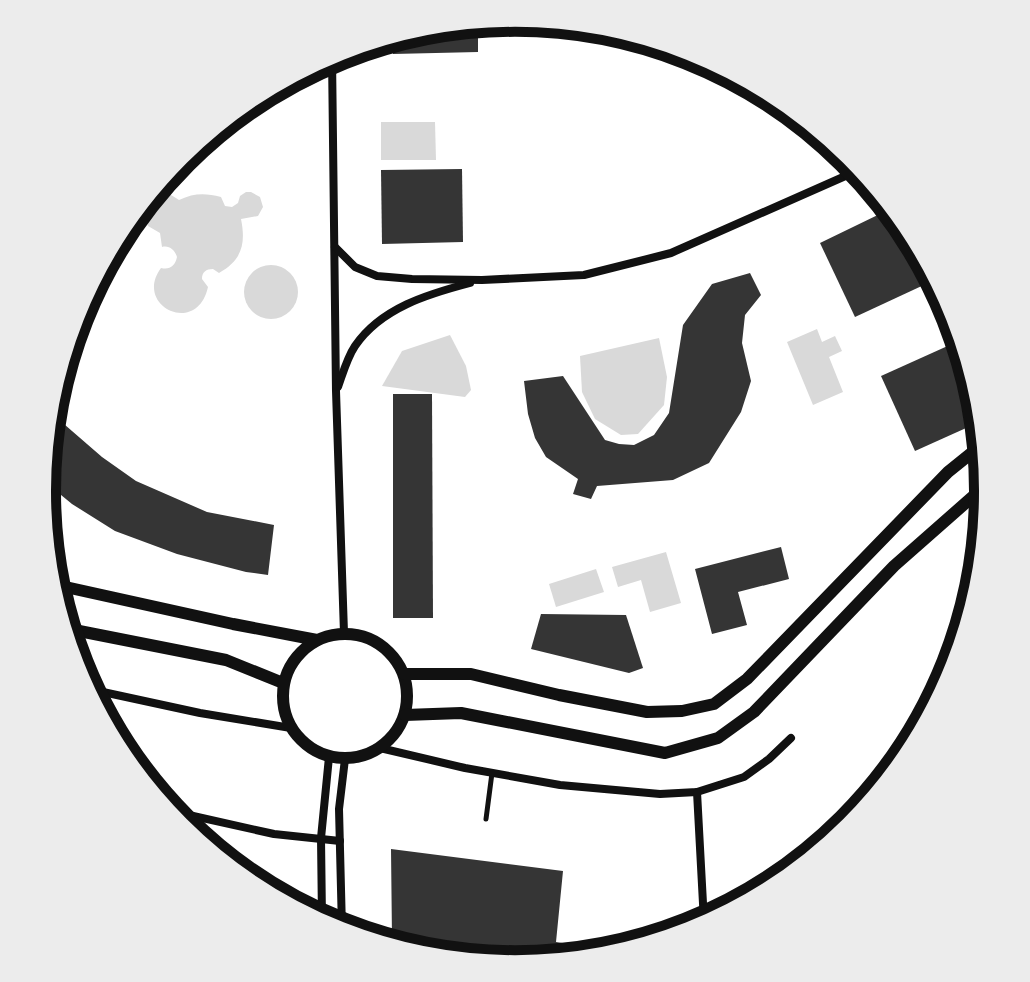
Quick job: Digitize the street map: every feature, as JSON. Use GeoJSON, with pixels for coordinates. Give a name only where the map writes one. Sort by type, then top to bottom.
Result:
{"type":"FeatureCollection","features":[{"type":"Feature","properties":{"kind":"street"},"geometry":{"type":"LineString","coordinates":[[332,70],[336,391],[344,633]]}},
{"type":"Feature","properties":{"kind":"street"},"geometry":{"type":"LineString","coordinates":[[335,247],[355,267],[377,276],[482,280],[584,275],[671,253],[848,175]]}},
{"type":"Feature","properties":{"kind":"street"},"geometry":{"type":"LineString","coordinates":[[336,391],[355,346],[373,325],[430,294],[482,280]]}},
{"type":"Feature","properties":{"kind":"street"},"geometry":{"type":"LineString","coordinates":[[404,674],[471,674],[647,712],[682,711],[714,704],[747,679],[948,472],[972,453]]}},
{"type":"Feature","properties":{"kind":"street"},"geometry":{"type":"LineString","coordinates":[[405,715],[461,713],[665,753],[718,738],[754,712],[894,566],[974,496]]}},
{"type":"Feature","properties":{"kind":"street"},"geometry":{"type":"LineString","coordinates":[[67,587],[317,640]]}},
{"type":"Feature","properties":{"kind":"street"},"geometry":{"type":"LineString","coordinates":[[78,631],[226,660],[283,683]]}},
{"type":"Feature","properties":{"kind":"street"},"geometry":{"type":"LineString","coordinates":[[344,633],[363,636],[380,644],[394,657],[404,674],[408,694],[405,715],[395,734],[380,748],[363,756],[345,759],[329,757],[301,740],[291,728],[282,698],[283,683],[295,658],[317,640],[344,633]]}},
{"type":"Feature","properties":{"kind":"street"},"geometry":{"type":"LineString","coordinates":[[102,692],[291,728]]}},
{"type":"Feature","properties":{"kind":"street"},"geometry":{"type":"LineString","coordinates":[[380,748],[560,785],[660,794],[697,792],[744,777],[791,738]]}},
{"type":"Feature","properties":{"kind":"street"},"geometry":{"type":"LineString","coordinates":[[322,907],[321,838],[329,757]]}},
{"type":"Feature","properties":{"kind":"street"},"geometry":{"type":"LineString","coordinates":[[342,916],[339,809],[345,759]]}},
{"type":"Feature","properties":{"kind":"street"},"geometry":{"type":"LineString","coordinates":[[697,792],[703,910]]}},
{"type":"Feature","properties":{"kind":"street"},"geometry":{"type":"LineString","coordinates":[[189,815],[274,834],[340,841]]}},
{"type":"Feature","properties":{"kind":"lane"},"geometry":{"type":"LineString","coordinates":[[486,819],[492,773]]}},
{"type":"Feature","properties":{"kind":"shaded area"},"geometry":{"type":"Polygon","coordinates":[[[381,122],[435,122],[436,160],[381,160],[381,122]]]}},
{"type":"Feature","properties":{"kind":"shaded area"},"geometry":{"type":"Polygon","coordinates":[[[251,192],[260,197],[263,207],[258,216],[241,219],[242,244],[233,263],[219,273],[213,269],[206,270],[202,279],[208,287],[202,302],[192,310],[181,313],[161,304],[155,294],[155,282],[161,268],[172,267],[177,257],[171,249],[162,247],[160,233],[148,226],[146,219],[166,193],[179,200],[205,194],[221,197],[225,206],[232,207],[238,203],[240,196],[251,192]]]}},
{"type":"Feature","properties":{"kind":"shaded area"},"geometry":{"type":"Polygon","coordinates":[[[271,265],[290,273],[298,292],[290,311],[271,319],[252,311],[244,292],[252,273],[271,265]]]}},
{"type":"Feature","properties":{"kind":"shaded area"},"geometry":{"type":"Polygon","coordinates":[[[817,329],[822,342],[835,336],[842,351],[829,357],[843,392],[813,405],[787,342],[817,329]]]}},
{"type":"Feature","properties":{"kind":"shaded area"},"geometry":{"type":"Polygon","coordinates":[[[450,335],[466,366],[471,390],[465,397],[382,386],[402,351],[450,335]]]}},
{"type":"Feature","properties":{"kind":"shaded area"},"geometry":{"type":"Polygon","coordinates":[[[659,338],[667,377],[664,405],[638,434],[621,435],[595,419],[582,392],[580,356],[659,338]]]}},
{"type":"Feature","properties":{"kind":"shaded area"},"geometry":{"type":"Polygon","coordinates":[[[666,552],[681,603],[650,612],[641,580],[618,587],[612,567],[666,552]]]}},
{"type":"Feature","properties":{"kind":"shaded area"},"geometry":{"type":"Polygon","coordinates":[[[596,569],[604,592],[556,607],[549,584],[596,569]]]}},
{"type":"Feature","properties":{"kind":"building"},"geometry":{"type":"Polygon","coordinates":[[[478,34],[478,52],[393,54],[393,50],[389,50],[478,34]]]}},
{"type":"Feature","properties":{"kind":"building"},"geometry":{"type":"Polygon","coordinates":[[[462,169],[463,242],[382,244],[381,170],[462,169]]]}},
{"type":"Feature","properties":{"kind":"building"},"geometry":{"type":"Polygon","coordinates":[[[880,214],[925,284],[855,317],[820,243],[880,214]]]}},
{"type":"Feature","properties":{"kind":"building"},"geometry":{"type":"Polygon","coordinates":[[[750,273],[761,295],[745,315],[742,343],[751,381],[741,412],[709,463],[673,480],[597,486],[591,499],[573,494],[578,479],[546,457],[535,438],[524,381],[563,376],[605,440],[634,445],[654,435],[669,413],[683,325],[712,284],[750,273]]]}},
{"type":"Feature","properties":{"kind":"building"},"geometry":{"type":"Polygon","coordinates":[[[950,345],[969,427],[915,451],[881,376],[950,345]]]}},
{"type":"Feature","properties":{"kind":"building"},"geometry":{"type":"Polygon","coordinates":[[[393,394],[432,394],[433,618],[393,618],[393,394]]]}},
{"type":"Feature","properties":{"kind":"building"},"geometry":{"type":"Polygon","coordinates":[[[62,422],[136,481],[207,512],[274,525],[268,575],[177,554],[115,531],[56,491],[62,422]]]}},
{"type":"Feature","properties":{"kind":"building"},"geometry":{"type":"Polygon","coordinates":[[[781,547],[789,579],[738,592],[747,625],[712,634],[695,569],[781,547]]]}},
{"type":"Feature","properties":{"kind":"building"},"geometry":{"type":"Polygon","coordinates":[[[541,614],[626,615],[643,668],[629,673],[531,649],[541,614]]]}},
{"type":"Feature","properties":{"kind":"building"},"geometry":{"type":"Polygon","coordinates":[[[391,849],[563,871],[556,942],[578,945],[485,949],[392,933],[391,849]]]}}]}
